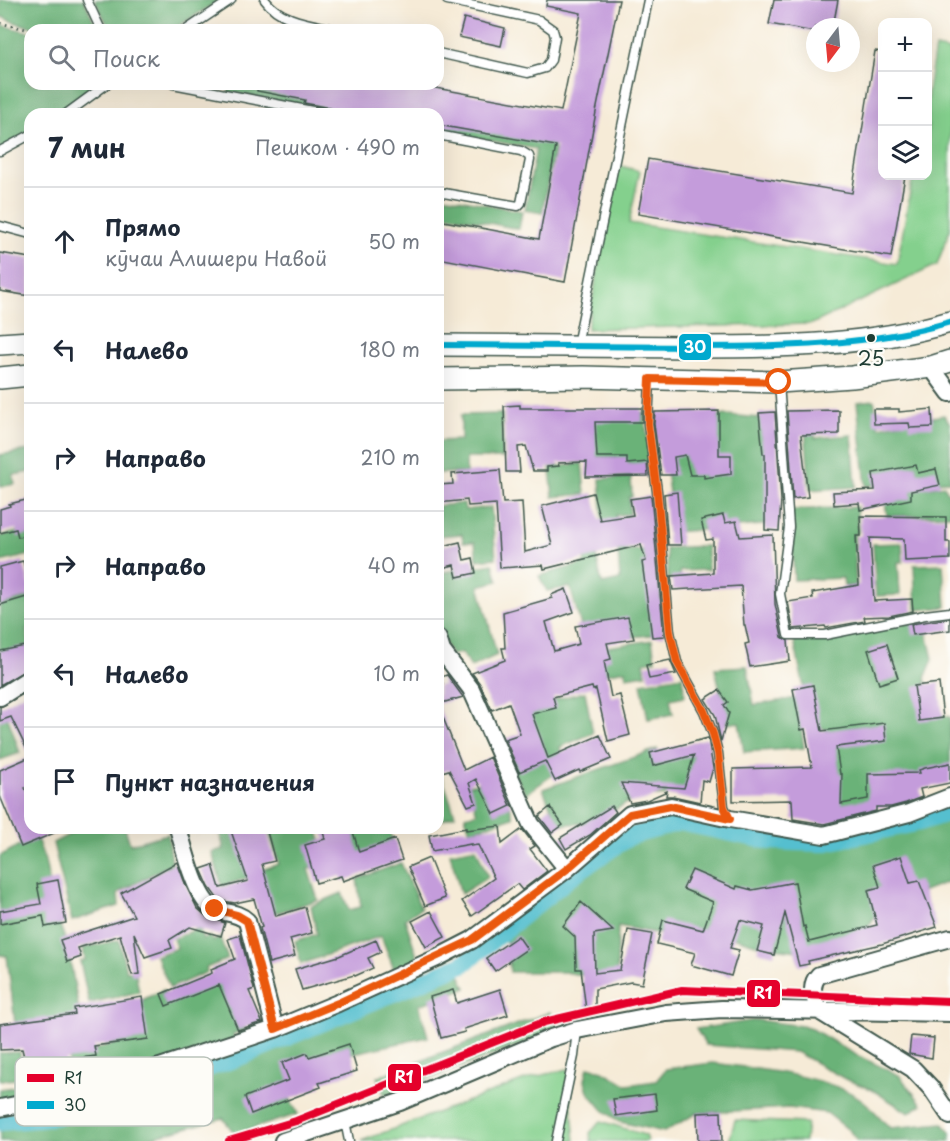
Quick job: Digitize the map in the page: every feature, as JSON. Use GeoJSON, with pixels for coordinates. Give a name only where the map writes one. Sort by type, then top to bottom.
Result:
{"type":"FeatureCollection","features":[{"type":"Feature","properties":{"kind":"street"},"geometry":{"type":"LineString","coordinates":[[444,345],[771,347],[819,345],[919,331],[950,322]]}},
{"type":"Feature","properties":{"kind":"street"},"geometry":{"type":"LineString","coordinates":[[0,344],[24,342]]}},
{"type":"Feature","properties":{"kind":"street"},"geometry":{"type":"LineString","coordinates":[[444,379],[583,377],[779,382],[852,377],[940,364],[950,393]]}},
{"type":"Feature","properties":{"kind":"street"},"geometry":{"type":"LineString","coordinates":[[0,378],[24,376]]}},
{"type":"Feature","properties":{"kind":"street"},"geometry":{"type":"LineString","coordinates":[[444,654],[471,689],[531,824],[567,869]]}},
{"type":"Feature","properties":{"kind":"street"},"geometry":{"type":"LineString","coordinates":[[0,697],[24,682]]}},
{"type":"Feature","properties":{"kind":"street"},"geometry":{"type":"LineString","coordinates":[[190,1057],[275,1029],[338,1003],[472,940],[567,869],[630,814],[670,806],[824,835],[909,813],[950,797]]}},
{"type":"Feature","properties":{"kind":"street"},"geometry":{"type":"LineString","coordinates":[[180,834],[200,892],[206,901],[215,909],[237,915],[247,921],[275,1029]]}},
{"type":"Feature","properties":{"kind":"street"},"geometry":{"type":"LineString","coordinates":[[950,938],[819,975],[812,988],[819,1011],[914,1069],[931,1088],[950,1116]]}},
{"type":"Feature","properties":{"kind":"street"},"geometry":{"type":"LineString","coordinates":[[283,1141],[400,1102],[551,1038],[577,1030],[666,1013],[722,1009],[950,1013]]}},
{"type":"Feature","properties":{"kind":"street"},"geometry":{"type":"LineString","coordinates":[[0,1108],[15,1105]]}},
{"type":"Feature","properties":{"kind":"lane"},"geometry":{"type":"LineString","coordinates":[[87,0],[98,24]]}},
{"type":"Feature","properties":{"kind":"lane"},"geometry":{"type":"LineString","coordinates":[[195,24],[231,0]]}},
{"type":"Feature","properties":{"kind":"lane"},"geometry":{"type":"LineString","coordinates":[[265,0],[281,15],[310,24]]}},
{"type":"Feature","properties":{"kind":"lane"},"geometry":{"type":"LineString","coordinates":[[444,54],[528,73],[545,68],[551,60],[555,37],[553,30],[539,20],[447,0]]}},
{"type":"Feature","properties":{"kind":"lane"},"geometry":{"type":"LineString","coordinates":[[577,345],[648,0]]}},
{"type":"Feature","properties":{"kind":"lane"},"geometry":{"type":"LineString","coordinates":[[74,108],[99,90]]}},
{"type":"Feature","properties":{"kind":"lane"},"geometry":{"type":"LineString","coordinates":[[204,90],[297,108]]}},
{"type":"Feature","properties":{"kind":"lane"},"geometry":{"type":"LineString","coordinates":[[444,136],[521,151],[529,156],[530,160],[521,203],[518,206],[444,193]]}},
{"type":"Feature","properties":{"kind":"lane"},"geometry":{"type":"LineString","coordinates":[[0,151],[24,138]]}},
{"type":"Feature","properties":{"kind":"lane"},"geometry":{"type":"LineString","coordinates":[[0,226],[24,232]]}},
{"type":"Feature","properties":{"kind":"lane"},"geometry":{"type":"LineString","coordinates":[[650,379],[648,424],[657,491],[670,632],[677,662],[704,711],[713,734],[718,753],[724,807],[730,819]]}},
{"type":"Feature","properties":{"kind":"lane"},"geometry":{"type":"LineString","coordinates":[[779,382],[789,527],[780,594],[788,635],[825,634],[950,612]]}},
{"type":"Feature","properties":{"kind":"lane"},"geometry":{"type":"LineString","coordinates":[[556,1141],[574,1056],[577,1030]]}},
{"type":"Feature","properties":{"kind":"lane"},"geometry":{"type":"LineString","coordinates":[[345,1120],[349,1141]]}},
{"type":"Feature","properties":{"kind":"path"},"geometry":{"type":"LineString","coordinates":[[0,23],[24,29]]}},
{"type":"Feature","properties":{"kind":"green space"},"geometry":{"type":"Polygon","coordinates":[[[0,0],[84,0],[95,24],[24,25],[0,16],[0,0]]]}},
{"type":"Feature","properties":{"kind":"green space"},"geometry":{"type":"Polygon","coordinates":[[[95,0],[220,0],[182,24],[107,24],[95,0]]]}},
{"type":"Feature","properties":{"kind":"green space"},"geometry":{"type":"Polygon","coordinates":[[[0,25],[24,31],[24,90],[95,90],[70,108],[24,108],[24,137],[0,150],[0,25]]]}},
{"type":"Feature","properties":{"kind":"green space"},"geometry":{"type":"Polygon","coordinates":[[[935,48],[950,51],[950,229],[937,265],[812,324],[587,329],[617,165],[640,171],[629,223],[897,264],[912,180],[932,180],[932,66],[935,48]]]}},
{"type":"Feature","properties":{"kind":"green space"},"geometry":{"type":"Polygon","coordinates":[[[228,90],[267,90],[364,108],[315,108],[228,92],[228,90]]]}},
{"type":"Feature","properties":{"kind":"green space"},"geometry":{"type":"Polygon","coordinates":[[[444,123],[555,143],[542,213],[525,210],[536,149],[444,132],[444,123]]]}},
{"type":"Feature","properties":{"kind":"green space"},"geometry":{"type":"Polygon","coordinates":[[[444,196],[522,211],[519,229],[444,214],[444,196]]]}},
{"type":"Feature","properties":{"kind":"green space"},"geometry":{"type":"Polygon","coordinates":[[[874,400],[879,427],[944,415],[950,424],[950,481],[866,486],[857,402],[874,400]]]}},
{"type":"Feature","properties":{"kind":"green space"},"geometry":{"type":"Polygon","coordinates":[[[540,411],[644,412],[652,474],[616,457],[573,457],[540,411]]]}},
{"type":"Feature","properties":{"kind":"green space"},"geometry":{"type":"Polygon","coordinates":[[[502,414],[503,458],[466,458],[466,473],[444,473],[444,441],[461,440],[461,415],[502,414]]]}},
{"type":"Feature","properties":{"kind":"green space"},"geometry":{"type":"Polygon","coordinates":[[[727,415],[770,419],[774,524],[674,532],[660,423],[727,415]]]}},
{"type":"Feature","properties":{"kind":"green space"},"geometry":{"type":"Polygon","coordinates":[[[814,428],[815,438],[852,435],[856,487],[810,490],[805,429],[814,428]]]}},
{"type":"Feature","properties":{"kind":"green space"},"geometry":{"type":"Polygon","coordinates":[[[24,451],[24,473],[13,475],[15,484],[0,487],[0,455],[24,451]]]}},
{"type":"Feature","properties":{"kind":"green space"},"geometry":{"type":"Polygon","coordinates":[[[582,463],[585,494],[553,497],[550,468],[582,463]]]}},
{"type":"Feature","properties":{"kind":"green space"},"geometry":{"type":"Polygon","coordinates":[[[631,477],[630,514],[616,515],[616,525],[603,526],[600,479],[631,477]]]}},
{"type":"Feature","properties":{"kind":"green space"},"geometry":{"type":"Polygon","coordinates":[[[944,485],[950,493],[950,515],[887,516],[884,494],[944,485]]]}},
{"type":"Feature","properties":{"kind":"green space"},"geometry":{"type":"Polygon","coordinates":[[[464,503],[465,510],[491,507],[496,558],[477,560],[475,542],[463,542],[462,534],[444,536],[444,505],[464,503]]]}},
{"type":"Feature","properties":{"kind":"green space"},"geometry":{"type":"Polygon","coordinates":[[[857,507],[858,533],[854,534],[856,586],[844,586],[843,578],[794,580],[791,510],[857,507]]]}},
{"type":"Feature","properties":{"kind":"green space"},"geometry":{"type":"Polygon","coordinates":[[[24,530],[24,556],[0,562],[0,536],[24,530]]]}},
{"type":"Feature","properties":{"kind":"green space"},"geometry":{"type":"Polygon","coordinates":[[[902,543],[903,562],[898,562],[900,595],[876,596],[873,544],[902,543]]]}},
{"type":"Feature","properties":{"kind":"green space"},"geometry":{"type":"Polygon","coordinates":[[[594,546],[602,584],[620,580],[618,550],[660,550],[662,634],[631,637],[583,633],[570,587],[547,591],[539,576],[585,563],[583,548],[594,546]]]}},
{"type":"Feature","properties":{"kind":"green space"},"geometry":{"type":"Polygon","coordinates":[[[707,546],[708,570],[680,571],[680,579],[668,579],[666,548],[707,546]]]}},
{"type":"Feature","properties":{"kind":"green space"},"geometry":{"type":"Polygon","coordinates":[[[493,564],[498,581],[479,586],[497,655],[471,667],[462,653],[451,655],[444,642],[444,572],[493,564]]]}},
{"type":"Feature","properties":{"kind":"green space"},"geometry":{"type":"Polygon","coordinates":[[[943,564],[946,607],[916,610],[914,565],[943,564]]]}},
{"type":"Feature","properties":{"kind":"green space"},"geometry":{"type":"Polygon","coordinates":[[[24,599],[24,647],[0,651],[0,605],[24,599]]]}},
{"type":"Feature","properties":{"kind":"green space"},"geometry":{"type":"Polygon","coordinates":[[[924,620],[933,659],[925,678],[933,713],[950,717],[950,771],[885,801],[837,808],[834,734],[811,722],[794,640],[828,638],[924,620]]]}},
{"type":"Feature","properties":{"kind":"green space"},"geometry":{"type":"Polygon","coordinates":[[[652,640],[655,660],[644,662],[646,674],[626,677],[625,670],[605,674],[601,648],[652,640]]]}},
{"type":"Feature","properties":{"kind":"green space"},"geometry":{"type":"Polygon","coordinates":[[[747,666],[754,705],[797,698],[804,748],[744,752],[739,722],[728,724],[715,668],[747,666]]]}},
{"type":"Feature","properties":{"kind":"green space"},"geometry":{"type":"Polygon","coordinates":[[[682,676],[685,696],[670,699],[673,714],[648,719],[641,683],[682,676]]]}},
{"type":"Feature","properties":{"kind":"green space"},"geometry":{"type":"Polygon","coordinates":[[[585,692],[593,733],[560,747],[565,766],[526,794],[512,770],[512,741],[529,735],[521,708],[585,692]]]}},
{"type":"Feature","properties":{"kind":"green space"},"geometry":{"type":"Polygon","coordinates":[[[7,715],[20,753],[0,760],[0,718],[7,715]]]}},
{"type":"Feature","properties":{"kind":"green space"},"geometry":{"type":"Polygon","coordinates":[[[657,749],[659,762],[694,751],[693,794],[637,797],[594,822],[558,825],[543,789],[657,749]]]}},
{"type":"Feature","properties":{"kind":"green space"},"geometry":{"type":"Polygon","coordinates":[[[484,781],[490,801],[507,796],[513,817],[470,831],[465,816],[477,813],[469,785],[484,781]]]}},
{"type":"Feature","properties":{"kind":"green space"},"geometry":{"type":"Polygon","coordinates":[[[444,783],[455,815],[444,819],[444,783]]]}},
{"type":"Feature","properties":{"kind":"green space"},"geometry":{"type":"Polygon","coordinates":[[[950,817],[950,881],[916,894],[884,902],[857,944],[807,952],[765,947],[717,932],[672,936],[618,926],[617,971],[597,978],[565,972],[510,972],[506,938],[573,882],[629,842],[680,829],[773,845],[824,848],[920,827],[950,817]]]}},
{"type":"Feature","properties":{"kind":"green space"},"geometry":{"type":"Polygon","coordinates":[[[70,834],[127,834],[130,844],[168,834],[172,863],[118,893],[119,906],[72,921],[53,843],[70,834]]]}},
{"type":"Feature","properties":{"kind":"green space"},"geometry":{"type":"Polygon","coordinates":[[[220,834],[247,834],[251,877],[222,886],[212,852],[224,849],[220,834]]]}},
{"type":"Feature","properties":{"kind":"green space"},"geometry":{"type":"Polygon","coordinates":[[[270,834],[319,834],[328,862],[308,869],[318,900],[266,916],[252,873],[279,864],[270,834]]]}},
{"type":"Feature","properties":{"kind":"green space"},"geometry":{"type":"Polygon","coordinates":[[[348,834],[391,834],[397,856],[358,867],[348,834]]]}},
{"type":"Feature","properties":{"kind":"green space"},"geometry":{"type":"Polygon","coordinates":[[[36,836],[45,861],[55,911],[68,948],[79,1011],[56,1027],[15,1023],[7,956],[0,955],[0,856],[36,836]]]}},
{"type":"Feature","properties":{"kind":"green space"},"geometry":{"type":"Polygon","coordinates":[[[476,848],[488,877],[461,894],[450,853],[476,848]]]}},
{"type":"Feature","properties":{"kind":"green space"},"geometry":{"type":"Polygon","coordinates":[[[401,863],[421,908],[405,919],[419,962],[395,972],[381,936],[301,964],[295,941],[317,934],[311,906],[342,893],[349,910],[361,907],[357,879],[401,863]]]}},
{"type":"Feature","properties":{"kind":"green space"},"geometry":{"type":"Polygon","coordinates":[[[199,928],[203,939],[210,936],[213,941],[220,938],[228,959],[206,968],[207,972],[170,988],[156,956],[177,948],[173,939],[199,928]]]}},
{"type":"Feature","properties":{"kind":"green space"},"geometry":{"type":"Polygon","coordinates":[[[119,940],[126,971],[135,970],[139,992],[89,1003],[80,961],[85,960],[83,948],[119,940]]]}},
{"type":"Feature","properties":{"kind":"green space"},"geometry":{"type":"Polygon","coordinates":[[[458,970],[466,988],[419,1005],[428,1037],[303,1064],[285,1090],[298,1114],[235,1134],[223,1118],[213,1121],[213,1071],[337,1023],[458,970]]]}},
{"type":"Feature","properties":{"kind":"green space"},"geometry":{"type":"Polygon","coordinates":[[[232,974],[245,1030],[233,1034],[234,1039],[180,1057],[68,1057],[143,1035],[138,1002],[163,990],[171,999],[232,974]]]}},
{"type":"Feature","properties":{"kind":"green space"},"geometry":{"type":"Polygon","coordinates":[[[550,1012],[557,1031],[385,1096],[377,1077],[550,1012]]]}},
{"type":"Feature","properties":{"kind":"green space"},"geometry":{"type":"Polygon","coordinates":[[[757,1020],[809,1027],[854,1054],[899,1075],[922,1104],[909,1113],[871,1089],[847,1080],[796,1052],[706,1045],[696,1029],[757,1020]]]}},
{"type":"Feature","properties":{"kind":"green space"},"geometry":{"type":"Polygon","coordinates":[[[20,1052],[20,1057],[15,1057],[15,1079],[0,1080],[0,1053],[20,1052]]]}},
{"type":"Feature","properties":{"kind":"green space"},"geometry":{"type":"Polygon","coordinates":[[[713,1063],[790,1074],[829,1084],[861,1099],[890,1128],[943,1123],[950,1132],[950,1141],[857,1141],[850,1131],[827,1113],[789,1108],[697,1113],[664,1132],[620,1122],[603,1110],[588,1092],[585,1080],[588,1067],[603,1071],[627,1085],[656,1081],[666,1069],[713,1063]]]}},
{"type":"Feature","properties":{"kind":"green space"},"geometry":{"type":"Polygon","coordinates":[[[568,1069],[575,1141],[361,1141],[530,1078],[568,1069]]]}},
{"type":"Feature","properties":{"kind":"green space"},"geometry":{"type":"Polygon","coordinates":[[[15,1087],[15,1102],[0,1104],[0,1089],[15,1087]]]}},
{"type":"Feature","properties":{"kind":"green space"},"geometry":{"type":"Polygon","coordinates":[[[735,1120],[807,1123],[805,1141],[729,1141],[735,1120]]]}},
{"type":"Feature","properties":{"kind":"green space"},"geometry":{"type":"Polygon","coordinates":[[[601,1121],[645,1135],[647,1141],[591,1141],[590,1133],[601,1121]]]}},
{"type":"Feature","properties":{"kind":"green space"},"geometry":{"type":"Polygon","coordinates":[[[0,1126],[193,1126],[137,1141],[0,1141],[0,1126]]]}},
{"type":"Feature","properties":{"kind":"building"},"geometry":{"type":"Polygon","coordinates":[[[547,0],[619,0],[565,282],[444,259],[444,221],[539,239],[556,146],[444,126],[444,108],[330,108],[304,103],[305,100],[257,91],[444,90],[561,111],[581,13],[546,6],[547,0]]]}},
{"type":"Feature","properties":{"kind":"building"},"geometry":{"type":"Polygon","coordinates":[[[774,0],[838,0],[835,18],[806,18],[806,30],[769,24],[774,0]]]}},
{"type":"Feature","properties":{"kind":"building"},"geometry":{"type":"Polygon","coordinates":[[[464,18],[505,28],[501,46],[459,37],[464,18]]]}},
{"type":"Feature","properties":{"kind":"building"},"geometry":{"type":"Polygon","coordinates":[[[875,51],[878,51],[878,180],[904,180],[891,257],[638,214],[648,159],[852,193],[875,51]]]}},
{"type":"Feature","properties":{"kind":"building"},"geometry":{"type":"Polygon","coordinates":[[[0,253],[24,257],[24,295],[0,291],[0,253]]]}},
{"type":"Feature","properties":{"kind":"building"},"geometry":{"type":"Polygon","coordinates":[[[520,405],[520,408],[642,408],[642,422],[595,422],[597,457],[627,457],[627,464],[647,462],[648,476],[586,477],[587,462],[558,463],[559,466],[547,467],[547,471],[533,471],[526,446],[518,447],[520,472],[506,472],[504,406],[520,405]]]}},
{"type":"Feature","properties":{"kind":"building"},"geometry":{"type":"Polygon","coordinates":[[[873,409],[899,409],[899,412],[932,409],[933,427],[910,428],[909,423],[874,424],[873,409]]]}},
{"type":"Feature","properties":{"kind":"building"},"geometry":{"type":"Polygon","coordinates":[[[839,410],[839,434],[801,435],[808,497],[793,499],[787,411],[839,410]]]}},
{"type":"Feature","properties":{"kind":"building"},"geometry":{"type":"Polygon","coordinates":[[[719,411],[719,455],[731,455],[731,474],[704,478],[704,475],[690,475],[685,455],[674,457],[676,475],[661,475],[654,424],[655,412],[719,411]]]}},
{"type":"Feature","properties":{"kind":"building"},"geometry":{"type":"Polygon","coordinates":[[[775,412],[781,500],[779,531],[765,530],[765,454],[763,454],[759,413],[775,412]]]}},
{"type":"Feature","properties":{"kind":"building"},"geometry":{"type":"Polygon","coordinates":[[[916,465],[918,473],[936,469],[940,485],[911,491],[911,499],[860,510],[859,503],[834,505],[833,492],[875,490],[873,473],[916,465]]]}},
{"type":"Feature","properties":{"kind":"building"},"geometry":{"type":"Polygon","coordinates":[[[500,470],[503,503],[522,502],[525,552],[552,545],[542,506],[593,493],[600,520],[633,515],[630,499],[651,496],[664,636],[652,637],[642,562],[646,561],[641,545],[544,569],[543,565],[500,568],[496,504],[468,506],[467,500],[444,502],[444,485],[453,484],[452,474],[500,470]]]}},
{"type":"Feature","properties":{"kind":"building"},"geometry":{"type":"Polygon","coordinates":[[[677,492],[681,545],[668,545],[664,494],[677,492]]]}},
{"type":"Feature","properties":{"kind":"building"},"geometry":{"type":"Polygon","coordinates":[[[24,500],[24,536],[18,537],[16,529],[0,533],[0,509],[10,506],[9,504],[24,500]]]}},
{"type":"Feature","properties":{"kind":"building"},"geometry":{"type":"Polygon","coordinates":[[[723,515],[725,523],[736,521],[740,537],[773,535],[775,604],[782,637],[788,641],[790,661],[750,667],[745,644],[749,643],[744,625],[741,586],[673,590],[671,576],[713,573],[713,539],[706,540],[701,520],[723,515]]]}},
{"type":"Feature","properties":{"kind":"building"},"geometry":{"type":"Polygon","coordinates":[[[860,516],[946,517],[946,542],[950,542],[950,559],[905,561],[904,539],[870,538],[874,601],[912,599],[913,611],[889,616],[864,617],[865,621],[826,628],[825,626],[793,629],[788,602],[813,598],[812,593],[859,585],[856,536],[861,536],[860,516]]]}},
{"type":"Feature","properties":{"kind":"building"},"geometry":{"type":"Polygon","coordinates":[[[460,542],[464,560],[473,558],[476,573],[457,577],[454,565],[444,568],[444,546],[460,542]]]}},
{"type":"Feature","properties":{"kind":"building"},"geometry":{"type":"Polygon","coordinates":[[[23,561],[24,598],[0,605],[0,567],[23,561]]]}},
{"type":"Feature","properties":{"kind":"building"},"geometry":{"type":"Polygon","coordinates":[[[566,589],[574,612],[546,622],[554,651],[579,644],[575,626],[628,617],[634,639],[607,643],[611,659],[604,661],[611,697],[620,695],[630,735],[608,741],[596,689],[593,690],[592,687],[553,697],[556,708],[532,714],[548,758],[600,735],[611,759],[555,781],[545,761],[519,772],[505,739],[520,734],[509,703],[492,710],[480,684],[472,673],[505,660],[502,648],[505,648],[503,612],[552,598],[551,595],[566,589]]]}},
{"type":"Feature","properties":{"kind":"building"},"geometry":{"type":"Polygon","coordinates":[[[950,618],[950,630],[913,635],[911,624],[950,618]]]}},
{"type":"Feature","properties":{"kind":"building"},"geometry":{"type":"Polygon","coordinates":[[[887,644],[898,678],[879,684],[868,650],[887,644]]]}},
{"type":"Feature","properties":{"kind":"building"},"geometry":{"type":"Polygon","coordinates":[[[24,646],[24,671],[0,685],[0,651],[24,646]]]}},
{"type":"Feature","properties":{"kind":"building"},"geometry":{"type":"Polygon","coordinates":[[[670,660],[676,674],[649,679],[646,665],[670,660]]]}},
{"type":"Feature","properties":{"kind":"building"},"geometry":{"type":"Polygon","coordinates":[[[447,675],[463,697],[444,702],[444,676],[447,675]]]}},
{"type":"Feature","properties":{"kind":"building"},"geometry":{"type":"Polygon","coordinates":[[[939,683],[943,718],[919,721],[914,686],[939,683]]]}},
{"type":"Feature","properties":{"kind":"building"},"geometry":{"type":"Polygon","coordinates":[[[813,685],[822,731],[884,723],[886,741],[836,747],[840,774],[842,774],[841,804],[868,799],[868,774],[920,773],[919,770],[925,768],[950,763],[950,783],[920,789],[922,797],[906,803],[891,807],[876,807],[876,811],[824,824],[793,819],[792,800],[733,801],[733,769],[812,767],[805,729],[801,730],[793,689],[813,685]]]}},
{"type":"Feature","properties":{"kind":"building"},"geometry":{"type":"Polygon","coordinates":[[[719,690],[728,702],[724,705],[729,713],[721,741],[715,715],[705,699],[719,690]]]}},
{"type":"Feature","properties":{"kind":"building"},"geometry":{"type":"Polygon","coordinates":[[[24,693],[24,744],[11,717],[0,721],[0,707],[24,693]]]}},
{"type":"Feature","properties":{"kind":"building"},"geometry":{"type":"Polygon","coordinates":[[[444,720],[464,770],[490,757],[511,806],[494,814],[476,779],[469,783],[476,803],[468,806],[449,770],[444,771],[444,720]]]}},
{"type":"Feature","properties":{"kind":"building"},"geometry":{"type":"Polygon","coordinates":[[[708,738],[713,768],[709,782],[702,780],[700,802],[666,796],[667,791],[647,800],[630,803],[621,783],[684,788],[694,755],[653,766],[650,753],[708,738]]]}},
{"type":"Feature","properties":{"kind":"building"},"geometry":{"type":"Polygon","coordinates":[[[24,760],[24,834],[52,834],[21,847],[0,796],[0,770],[24,760]]]}},
{"type":"Feature","properties":{"kind":"building"},"geometry":{"type":"Polygon","coordinates":[[[612,806],[616,812],[590,835],[566,849],[560,838],[612,806]]]}},
{"type":"Feature","properties":{"kind":"building"},"geometry":{"type":"Polygon","coordinates":[[[550,807],[563,825],[552,833],[539,816],[550,807]]]}},
{"type":"Feature","properties":{"kind":"building"},"geometry":{"type":"Polygon","coordinates":[[[500,826],[502,844],[522,829],[535,846],[530,849],[547,871],[522,890],[517,884],[472,916],[462,901],[494,878],[478,845],[471,846],[471,844],[432,851],[429,835],[444,834],[466,828],[466,830],[500,826]]]}},
{"type":"Feature","properties":{"kind":"building"},"geometry":{"type":"Polygon","coordinates":[[[232,834],[268,834],[275,861],[262,864],[276,916],[305,907],[312,933],[290,939],[295,956],[269,963],[254,899],[235,903],[217,898],[201,869],[213,865],[220,888],[248,881],[232,834]]]}},
{"type":"Feature","properties":{"kind":"building"},"geometry":{"type":"Polygon","coordinates":[[[324,834],[354,834],[359,852],[395,839],[402,860],[343,881],[341,876],[316,883],[305,845],[325,839],[324,834]]]}},
{"type":"Feature","properties":{"kind":"building"},"geometry":{"type":"Polygon","coordinates":[[[901,856],[910,883],[919,881],[937,927],[882,944],[808,961],[809,964],[799,966],[785,913],[774,955],[757,951],[764,926],[740,920],[730,948],[739,950],[731,976],[691,965],[695,953],[657,944],[663,920],[703,930],[713,902],[683,889],[692,870],[736,889],[737,886],[752,890],[795,882],[803,927],[805,926],[809,942],[877,925],[868,890],[880,887],[873,865],[901,856]]]}},
{"type":"Feature","properties":{"kind":"building"},"geometry":{"type":"Polygon","coordinates":[[[429,858],[445,898],[425,906],[408,867],[429,858]]]}},
{"type":"Feature","properties":{"kind":"building"},"geometry":{"type":"Polygon","coordinates":[[[177,862],[197,908],[206,916],[225,923],[221,936],[190,927],[169,940],[172,948],[145,957],[134,933],[139,974],[132,975],[120,935],[78,948],[81,957],[67,962],[60,940],[134,916],[121,893],[177,862]]]}},
{"type":"Feature","properties":{"kind":"building"},"geometry":{"type":"Polygon","coordinates":[[[58,880],[66,923],[45,927],[43,916],[0,924],[0,911],[41,904],[37,884],[58,880]]]}},
{"type":"Feature","properties":{"kind":"building"},"geometry":{"type":"Polygon","coordinates":[[[581,902],[613,931],[594,934],[595,973],[620,970],[628,930],[652,934],[642,984],[631,982],[595,989],[595,1010],[586,1010],[581,969],[576,969],[575,937],[563,926],[581,902]]]}},
{"type":"Feature","properties":{"kind":"building"},"geometry":{"type":"Polygon","coordinates":[[[431,911],[445,937],[426,947],[412,921],[431,911]]]}},
{"type":"Feature","properties":{"kind":"building"},"geometry":{"type":"Polygon","coordinates":[[[240,935],[254,989],[249,991],[262,1022],[238,1030],[219,985],[166,1006],[161,994],[212,973],[211,969],[235,959],[228,939],[240,935]]]}},
{"type":"Feature","properties":{"kind":"building"},"geometry":{"type":"Polygon","coordinates":[[[518,936],[527,949],[495,971],[486,958],[518,936]]]}},
{"type":"Feature","properties":{"kind":"building"},"geometry":{"type":"Polygon","coordinates":[[[376,940],[381,952],[368,958],[373,968],[355,976],[302,990],[295,969],[339,956],[376,940]]]}},
{"type":"Feature","properties":{"kind":"building"},"geometry":{"type":"Polygon","coordinates":[[[500,989],[508,1015],[464,1029],[465,1032],[441,1038],[430,997],[453,990],[457,1003],[500,989]]]}},
{"type":"Feature","properties":{"kind":"building"},"geometry":{"type":"Polygon","coordinates":[[[142,997],[148,1039],[94,1046],[96,1056],[88,1057],[24,1057],[22,1049],[0,1050],[0,1024],[75,1014],[74,1008],[142,997]]]}},
{"type":"Feature","properties":{"kind":"building"},"geometry":{"type":"Polygon","coordinates":[[[911,1036],[934,1038],[932,1058],[909,1054],[911,1036]]]}},
{"type":"Feature","properties":{"kind":"building"},"geometry":{"type":"Polygon","coordinates":[[[349,1044],[357,1071],[319,1083],[321,1087],[251,1114],[245,1097],[289,1080],[282,1063],[307,1053],[309,1057],[349,1044]]]}},
{"type":"Feature","properties":{"kind":"building"},"geometry":{"type":"Polygon","coordinates":[[[655,1094],[657,1110],[616,1116],[613,1099],[655,1094]]]}},
{"type":"Feature","properties":{"kind":"building"},"geometry":{"type":"Polygon","coordinates":[[[721,1112],[722,1141],[698,1141],[697,1113],[721,1112]]]}},
{"type":"Feature","properties":{"kind":"waterway"},"geometry":{"type":"LineString","coordinates":[[213,1066],[463,964],[574,874],[630,836],[680,822],[770,841],[822,843],[920,822],[950,812]]}},
{"type":"Feature","properties":{"kind":"waterway"},"geometry":{"type":"LineString","coordinates":[[0,1122],[15,1121]]}},
{"type":"Feature","properties":{"kind":"transit line","name":"30"},"geometry":{"type":"LineString","coordinates":[[444,345],[697,347],[825,344],[888,336],[950,322]]}},
{"type":"Feature","properties":{"kind":"transit line","name":"R1"},"geometry":{"type":"LineString","coordinates":[[229,1141],[296,1121],[544,1022],[682,990],[950,1001]]}},
{"type":"Feature","properties":{"kind":"place","name":"25"},"geometry":{"type":"Point","coordinates":[871,338]}},
{"type":"Feature","properties":{"kind":"route"},"geometry":{"type":"LineString","coordinates":[[215,909],[243,917],[247,921],[275,1029],[338,1003],[472,940],[567,869],[630,814],[670,806],[730,819],[724,807],[718,753],[713,734],[704,711],[677,662],[670,632],[657,491],[648,424],[650,379],[779,382]]}}]}
